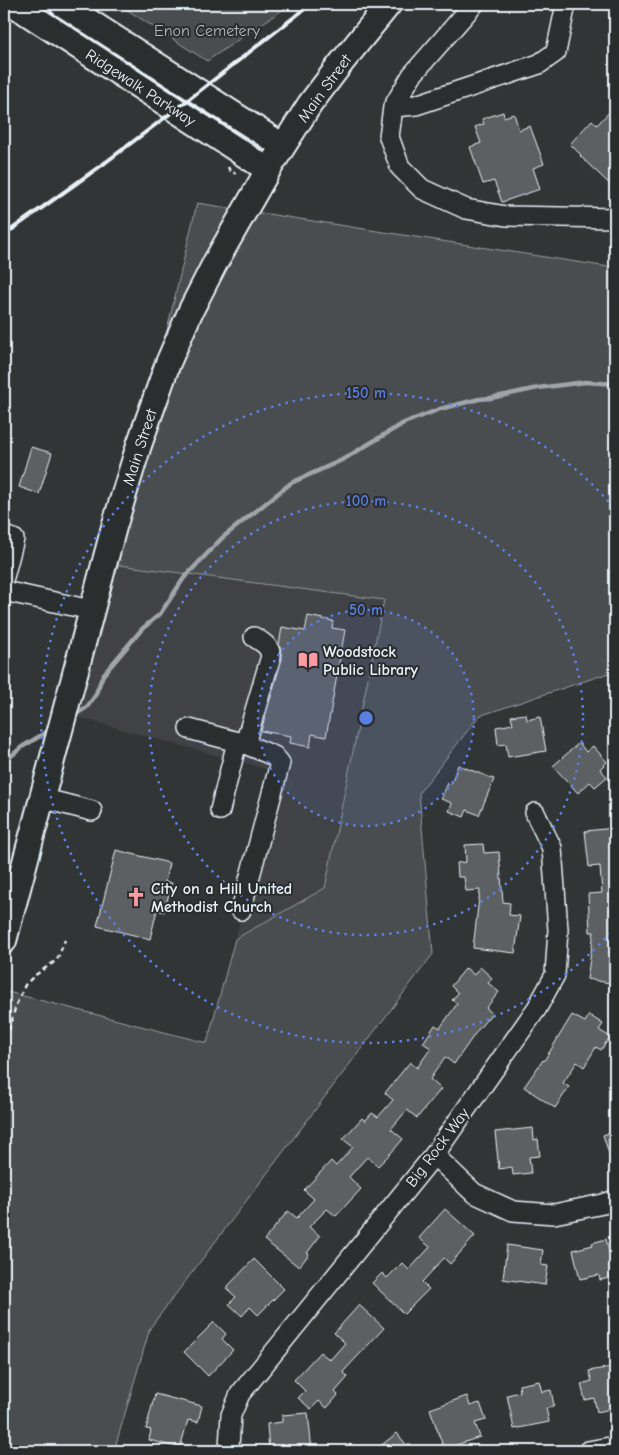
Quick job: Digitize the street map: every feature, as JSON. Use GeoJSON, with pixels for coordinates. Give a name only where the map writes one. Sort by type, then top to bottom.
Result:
{"type":"FeatureCollection","features":[{"type":"Feature","properties":{"kind":"main road","name":"Ridgewalk Parkway"},"geometry":{"type":"LineString","coordinates":[[13,4],[268,170]]}},
{"type":"Feature","properties":{"kind":"main road","name":"Ridgewalk Parkway"},"geometry":{"type":"LineString","coordinates":[[62,4],[283,146]]}},
{"type":"Feature","properties":{"kind":"main road","name":"Main Street"},"geometry":{"type":"LineString","coordinates":[[4,941],[114,527],[139,445],[168,363],[191,310],[268,170],[310,104],[389,4]]}},
{"type":"Feature","properties":{"kind":"street"},"geometry":{"type":"LineString","coordinates":[[474,4],[412,75],[393,107],[389,137],[400,166],[422,189],[466,209],[506,216],[615,218]]}},
{"type":"Feature","properties":{"kind":"street"},"geometry":{"type":"LineString","coordinates":[[393,107],[416,105],[539,64],[556,52],[566,4]]}},
{"type":"Feature","properties":{"kind":"street"},"geometry":{"type":"LineString","coordinates":[[4,536],[14,539],[4,577]]}},
{"type":"Feature","properties":{"kind":"street"},"geometry":{"type":"LineString","coordinates":[[4,591],[91,610]]}},
{"type":"Feature","properties":{"kind":"street"},"geometry":{"type":"LineString","coordinates":[[220,810],[271,656],[271,652],[266,645],[254,637]]}},
{"type":"Feature","properties":{"kind":"street"},"geometry":{"type":"LineString","coordinates":[[189,729],[241,743],[274,756],[280,763],[241,910]]}},
{"type":"Feature","properties":{"kind":"street"},"geometry":{"type":"LineString","coordinates":[[42,798],[92,811]]}},
{"type":"Feature","properties":{"kind":"street","name":"Big Rock Way"},"geometry":{"type":"LineString","coordinates":[[230,1451],[231,1415],[240,1394],[434,1155],[537,1008],[555,975],[558,930],[552,848],[534,813]]}},
{"type":"Feature","properties":{"kind":"street"},"geometry":{"type":"LineString","coordinates":[[434,1155],[474,1193],[513,1210],[554,1214],[615,1200]]}},
{"type":"Feature","properties":{"kind":"street"},"geometry":{"type":"LineString","coordinates":[[588,1451],[615,1446]]}},
{"type":"Feature","properties":{"kind":"path"},"geometry":{"type":"LineString","coordinates":[[4,1048],[16,1005],[25,985],[56,960],[65,940]]}},
{"type":"Feature","properties":{"kind":"shaded area"},"geometry":{"type":"Polygon","coordinates":[[[112,564],[384,600],[325,888],[235,939],[281,773],[77,717],[112,564]]]}},
{"type":"Feature","properties":{"kind":"green space","name":"Enon Cemetery"},"geometry":{"type":"Polygon","coordinates":[[[118,4],[291,4],[207,61],[118,4]]]}},
{"type":"Feature","properties":{"kind":"green space"},"geometry":{"type":"Polygon","coordinates":[[[197,203],[615,268],[615,671],[479,716],[419,793],[433,954],[150,1328],[114,1451],[4,1451],[4,991],[207,1043],[235,939],[325,888],[384,600],[112,564],[197,203]]]}},
{"type":"Feature","properties":{"kind":"building"},"geometry":{"type":"Polygon","coordinates":[[[615,106],[615,189],[570,144],[592,120],[597,125],[615,106]]]}},
{"type":"Feature","properties":{"kind":"building"},"geometry":{"type":"Polygon","coordinates":[[[503,112],[504,117],[514,114],[519,130],[530,126],[544,164],[533,168],[540,189],[502,202],[494,181],[483,184],[470,147],[481,143],[475,127],[484,124],[482,119],[503,112]]]}},
{"type":"Feature","properties":{"kind":"building"},"geometry":{"type":"Polygon","coordinates":[[[31,447],[52,453],[39,494],[19,487],[31,447]]]}},
{"type":"Feature","properties":{"kind":"building","name":"Woodstock Public Library"},"geometry":{"type":"Polygon","coordinates":[[[308,616],[333,621],[332,628],[345,630],[326,737],[312,734],[310,747],[290,743],[291,736],[261,731],[282,659],[279,645],[282,627],[305,631],[308,616]]]}},
{"type":"Feature","properties":{"kind":"building"},"geometry":{"type":"Polygon","coordinates":[[[526,714],[527,720],[540,717],[546,751],[508,757],[506,744],[498,745],[496,727],[513,724],[511,716],[526,714]]]}},
{"type":"Feature","properties":{"kind":"building"},"geometry":{"type":"Polygon","coordinates":[[[579,743],[586,752],[593,746],[607,762],[600,769],[607,777],[595,787],[590,782],[578,793],[553,766],[579,743]]]}},
{"type":"Feature","properties":{"kind":"building"},"geometry":{"type":"Polygon","coordinates":[[[458,765],[494,779],[479,815],[467,810],[464,817],[449,811],[452,803],[441,799],[448,783],[451,784],[458,765]]]}},
{"type":"Feature","properties":{"kind":"building"},"geometry":{"type":"Polygon","coordinates":[[[615,828],[615,984],[587,979],[594,932],[590,932],[588,894],[602,893],[600,866],[589,867],[585,831],[615,828]]]}},
{"type":"Feature","properties":{"kind":"building"},"geometry":{"type":"Polygon","coordinates":[[[483,844],[484,853],[499,852],[503,902],[510,903],[509,915],[520,916],[515,953],[473,948],[480,890],[466,891],[464,877],[458,877],[457,863],[466,862],[465,845],[483,844]]]}},
{"type":"Feature","properties":{"kind":"building","name":"City on a Hill United Methodist Church"},"geometry":{"type":"Polygon","coordinates":[[[116,850],[169,863],[165,882],[172,883],[164,912],[157,910],[150,939],[97,926],[116,850]]]}},
{"type":"Feature","properties":{"kind":"building"},"geometry":{"type":"Polygon","coordinates":[[[480,967],[492,978],[488,983],[499,992],[486,1008],[492,1013],[454,1064],[445,1057],[430,1079],[441,1089],[417,1118],[407,1110],[391,1129],[403,1139],[391,1153],[378,1166],[367,1157],[349,1177],[361,1189],[336,1216],[327,1209],[309,1227],[320,1236],[299,1267],[264,1240],[288,1211],[297,1218],[314,1199],[304,1190],[331,1161],[336,1166],[353,1147],[343,1139],[362,1118],[365,1121],[372,1113],[378,1117],[393,1100],[385,1093],[410,1062],[417,1068],[431,1048],[423,1043],[435,1025],[440,1028],[457,1004],[452,1000],[458,993],[451,986],[466,968],[474,975],[480,967]]]}},
{"type":"Feature","properties":{"kind":"building"},"geometry":{"type":"Polygon","coordinates":[[[572,1015],[585,1022],[589,1015],[603,1024],[599,1030],[610,1037],[601,1050],[596,1047],[584,1067],[577,1062],[563,1083],[569,1087],[555,1108],[524,1087],[544,1061],[572,1015]]]}},
{"type":"Feature","properties":{"kind":"building"},"geometry":{"type":"Polygon","coordinates":[[[533,1128],[534,1140],[538,1139],[540,1156],[529,1157],[531,1173],[513,1175],[512,1167],[499,1169],[495,1132],[533,1128]]]}},
{"type":"Feature","properties":{"kind":"building"},"geometry":{"type":"Polygon","coordinates":[[[615,1131],[615,1166],[613,1166],[603,1135],[615,1131]]]}},
{"type":"Feature","properties":{"kind":"building"},"geometry":{"type":"Polygon","coordinates":[[[445,1209],[475,1236],[450,1264],[444,1258],[422,1282],[429,1289],[404,1314],[372,1283],[382,1273],[387,1278],[402,1263],[409,1270],[430,1247],[419,1238],[445,1209]]]}},
{"type":"Feature","properties":{"kind":"building"},"geometry":{"type":"Polygon","coordinates":[[[606,1239],[615,1277],[600,1280],[599,1275],[580,1279],[573,1250],[593,1245],[592,1243],[606,1239]]]}},
{"type":"Feature","properties":{"kind":"building"},"geometry":{"type":"Polygon","coordinates":[[[507,1245],[543,1250],[541,1265],[548,1266],[545,1285],[503,1279],[507,1245]]]}},
{"type":"Feature","properties":{"kind":"building"},"geometry":{"type":"Polygon","coordinates":[[[254,1259],[284,1289],[258,1315],[250,1307],[242,1316],[229,1304],[236,1297],[226,1288],[254,1259]]]}},
{"type":"Feature","properties":{"kind":"building"},"geometry":{"type":"Polygon","coordinates":[[[359,1305],[384,1328],[343,1372],[348,1377],[335,1392],[338,1395],[327,1408],[319,1401],[311,1409],[298,1398],[305,1391],[294,1380],[320,1352],[330,1360],[345,1343],[334,1333],[359,1305]]]}},
{"type":"Feature","properties":{"kind":"building"},"geometry":{"type":"Polygon","coordinates":[[[214,1322],[226,1334],[222,1339],[233,1350],[208,1376],[184,1352],[214,1322]]]}},
{"type":"Feature","properties":{"kind":"building"},"geometry":{"type":"Polygon","coordinates":[[[611,1367],[611,1369],[615,1368],[615,1408],[597,1412],[594,1398],[585,1400],[581,1384],[592,1381],[589,1371],[611,1367]]]}},
{"type":"Feature","properties":{"kind":"building"},"geometry":{"type":"Polygon","coordinates":[[[539,1381],[542,1392],[551,1390],[554,1406],[546,1408],[549,1422],[514,1429],[507,1395],[520,1392],[519,1385],[539,1381]]]}},
{"type":"Feature","properties":{"kind":"building"},"geometry":{"type":"Polygon","coordinates":[[[155,1394],[202,1406],[198,1422],[188,1420],[180,1448],[149,1440],[151,1430],[146,1429],[155,1394]]]}},
{"type":"Feature","properties":{"kind":"building"},"geometry":{"type":"Polygon","coordinates":[[[467,1396],[470,1406],[480,1403],[486,1420],[475,1423],[480,1437],[444,1449],[430,1409],[467,1396]]]}},
{"type":"Feature","properties":{"kind":"building"},"geometry":{"type":"Polygon","coordinates":[[[308,1413],[312,1451],[269,1451],[267,1424],[282,1422],[282,1415],[308,1413]]]}},
{"type":"Feature","properties":{"kind":"building"},"geometry":{"type":"Polygon","coordinates":[[[397,1433],[411,1451],[374,1451],[397,1433]]]}},
{"type":"Feature","properties":{"kind":"waterway"},"geometry":{"type":"LineString","coordinates":[[76,714],[87,707],[95,696],[103,675],[142,629],[160,614],[184,578],[222,538],[291,483],[342,460],[404,423],[440,409],[479,399],[538,388],[585,382],[615,384]]}},
{"type":"Feature","properties":{"kind":"waterway"},"geometry":{"type":"LineString","coordinates":[[4,762],[22,747],[48,731]]}},
{"type":"Feature","properties":{"kind":"railway"},"geometry":{"type":"LineString","coordinates":[[4,235],[106,162],[311,4]]}},
{"type":"Feature","properties":{"kind":"place","name":"Woodstock Public Library"},"geometry":{"type":"Point","coordinates":[308,660]}},
{"type":"Feature","properties":{"kind":"place","name":"City on a Hill United Methodist Church"},"geometry":{"type":"Point","coordinates":[136,897]}}]}
